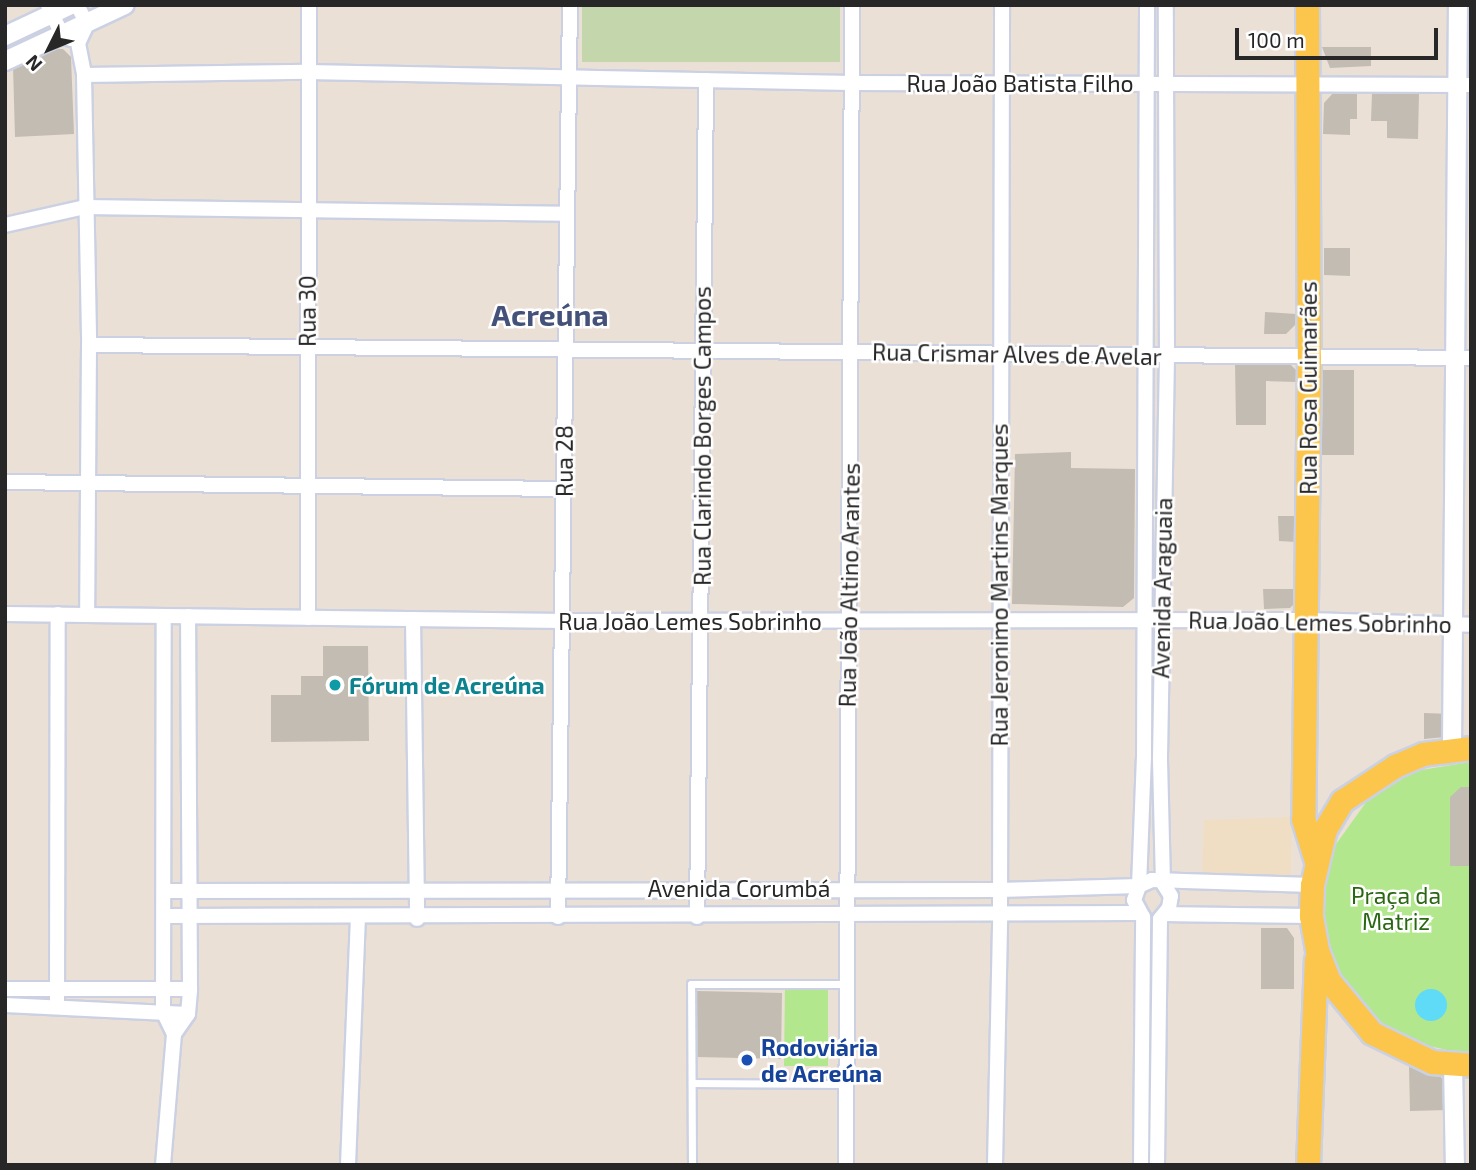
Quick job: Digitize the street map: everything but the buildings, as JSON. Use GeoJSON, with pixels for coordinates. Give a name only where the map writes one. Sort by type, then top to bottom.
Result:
{"type":"FeatureCollection","features":[{"type":"Feature","properties":{"kind":"main road","name":"Rua Rosa Guimarães"},"geometry":{"type":"LineString","coordinates":[[1307,5],[1309,357],[1303,819],[1316,861]]}},
{"type":"Feature","properties":{"kind":"main road"},"geometry":{"type":"LineString","coordinates":[[1462,748],[1395,766],[1342,801],[1325,829],[1316,861],[1311,916],[1317,950],[1329,981],[1372,1032],[1400,1050],[1462,1065]]}},
{"type":"Feature","properties":{"kind":"main road","name":"Rua Rosa Guimarães"},"geometry":{"type":"LineString","coordinates":[[1304,771],[1310,799],[1317,808],[1324,810],[1342,801]]}},
{"type":"Feature","properties":{"kind":"main road"},"geometry":{"type":"LineString","coordinates":[[1308,1165],[1317,950]]}},
{"type":"Feature","properties":{"kind":"street"},"geometry":{"type":"LineString","coordinates":[[5,36],[50,10],[71,5]]}},
{"type":"Feature","properties":{"kind":"street"},"geometry":{"type":"LineString","coordinates":[[77,5],[87,24]]}},
{"type":"Feature","properties":{"kind":"street"},"geometry":{"type":"LineString","coordinates":[[5,61],[70,39],[87,24],[125,5]]}},
{"type":"Feature","properties":{"kind":"street","name":"Rua 30"},"geometry":{"type":"LineString","coordinates":[[308,618],[309,5]]}},
{"type":"Feature","properties":{"kind":"street","name":"Rua 28"},"geometry":{"type":"LineString","coordinates":[[558,917],[564,621],[564,348],[570,5]]}},
{"type":"Feature","properties":{"kind":"street","name":"Rua João Altino Arantes"},"geometry":{"type":"LineString","coordinates":[[846,1165],[844,984],[852,5]]}},
{"type":"Feature","properties":{"kind":"street","name":"Rua Jeronimo Martins Marques"},"geometry":{"type":"LineString","coordinates":[[995,1165],[1000,916],[998,623],[1002,5]]}},
{"type":"Feature","properties":{"kind":"street","name":"Avenida Araguaia"},"geometry":{"type":"LineString","coordinates":[[1147,5],[1144,757],[1139,886],[1134,900],[1141,915],[1157,1165]]}},
{"type":"Feature","properties":{"kind":"street","name":"Avenida Araguaia"},"geometry":{"type":"LineString","coordinates":[[1141,1165],[1163,916],[1171,896],[1163,883],[1160,757],[1160,619],[1167,356],[1166,5]]}},
{"type":"Feature","properties":{"kind":"street"},"geometry":{"type":"LineString","coordinates":[[1458,5],[1464,85],[1462,748]]}},
{"type":"Feature","properties":{"kind":"street"},"geometry":{"type":"LineString","coordinates":[[50,10],[70,39],[84,75],[89,345],[85,485],[87,615]]}},
{"type":"Feature","properties":{"kind":"street","name":"Rua João Batista Filho"},"geometry":{"type":"LineString","coordinates":[[84,75],[308,72],[851,83],[1464,85]]}},
{"type":"Feature","properties":{"kind":"street","name":"Rua Clarindo Borges Campos"},"geometry":{"type":"LineString","coordinates":[[697,917],[706,80]]}},
{"type":"Feature","properties":{"kind":"street"},"geometry":{"type":"LineString","coordinates":[[5,225],[85,207],[566,214]]}},
{"type":"Feature","properties":{"kind":"street"},"geometry":{"type":"LineString","coordinates":[[1146,218],[1166,218]]}},
{"type":"Feature","properties":{"kind":"street","name":"Rua Crismar Alves de Avelar"},"geometry":{"type":"LineString","coordinates":[[89,345],[1463,358]]}},
{"type":"Feature","properties":{"kind":"street"},"geometry":{"type":"LineString","coordinates":[[5,482],[564,489]]}},
{"type":"Feature","properties":{"kind":"street"},"geometry":{"type":"LineString","coordinates":[[1144,488],[1163,489]]}},
{"type":"Feature","properties":{"kind":"street","name":"Rua João Lemes Sobrinho"},"geometry":{"type":"LineString","coordinates":[[5,614],[998,623],[1160,619],[1307,620],[1462,625]]}},
{"type":"Feature","properties":{"kind":"street"},"geometry":{"type":"LineString","coordinates":[[57,1005],[58,614]]}},
{"type":"Feature","properties":{"kind":"street"},"geometry":{"type":"LineString","coordinates":[[164,616],[163,1011],[174,1034]]}},
{"type":"Feature","properties":{"kind":"street"},"geometry":{"type":"LineString","coordinates":[[163,1165],[174,1034],[188,1014],[190,989],[187,890],[188,616]]}},
{"type":"Feature","properties":{"kind":"street"},"geometry":{"type":"LineString","coordinates":[[413,619],[417,919]]}},
{"type":"Feature","properties":{"kind":"street"},"geometry":{"type":"LineString","coordinates":[[1144,757],[1160,757]]}},
{"type":"Feature","properties":{"kind":"street","name":"Avenida Corumbá"},"geometry":{"type":"LineString","coordinates":[[164,891],[846,887],[999,890],[1139,886],[1152,880],[1163,883],[1312,885]]}},
{"type":"Feature","properties":{"kind":"street","name":"Avenida Corumbá"},"geometry":{"type":"LineString","coordinates":[[164,916],[358,916],[417,919],[1311,916]]}},
{"type":"Feature","properties":{"kind":"street"},"geometry":{"type":"LineString","coordinates":[[348,1165],[358,916]]}},
{"type":"Feature","properties":{"kind":"street"},"geometry":{"type":"LineString","coordinates":[[5,989],[190,989]]}},
{"type":"Feature","properties":{"kind":"street"},"geometry":{"type":"LineString","coordinates":[[5,1005],[57,1005],[188,1014]]}},
{"type":"Feature","properties":{"kind":"street"},"geometry":{"type":"LineString","coordinates":[[1455,1165],[1462,1065]]}},
{"type":"Feature","properties":{"kind":"lane"},"geometry":{"type":"LineString","coordinates":[[692,1165],[691,984],[844,984]]}},
{"type":"Feature","properties":{"kind":"lane"},"geometry":{"type":"LineString","coordinates":[[692,1083],[845,1084]]}},
{"type":"Feature","properties":{"kind":"shaded area"},"geometry":{"type":"Polygon","coordinates":[[[1292,817],[1291,875],[1202,875],[1204,820],[1292,817]]]}},
{"type":"Feature","properties":{"kind":"green space"},"geometry":{"type":"Polygon","coordinates":[[[582,5],[840,5],[840,62],[582,62],[582,5]]]}},
{"type":"Feature","properties":{"kind":"green space","name":"Praça da Matriz"},"geometry":{"type":"Polygon","coordinates":[[[1471,762],[1471,1054],[1464,1054],[1408,1041],[1361,1008],[1331,959],[1321,903],[1334,847],[1367,801],[1415,771],[1471,762]]]}},
{"type":"Feature","properties":{"kind":"green space"},"geometry":{"type":"Polygon","coordinates":[[[785,985],[828,985],[828,1066],[784,1066],[785,985]]]}},
{"type":"Feature","properties":{"kind":"water"},"geometry":{"type":"Polygon","coordinates":[[[1431,989],[1442,994],[1447,1005],[1442,1016],[1431,1021],[1420,1016],[1415,1005],[1420,994],[1431,989]]]}},
{"type":"Feature","properties":{"kind":"place","name":"Fórum de Acreúna"},"geometry":{"type":"Point","coordinates":[335,685]}},
{"type":"Feature","properties":{"kind":"place","name":"Rodoviária de Acreúna"},"geometry":{"type":"Point","coordinates":[747,1060]}},
{"type":"Feature","properties":{"kind":"district","name":"Acreúna"},"geometry":{"type":"Point","coordinates":[550,314]}}]}
